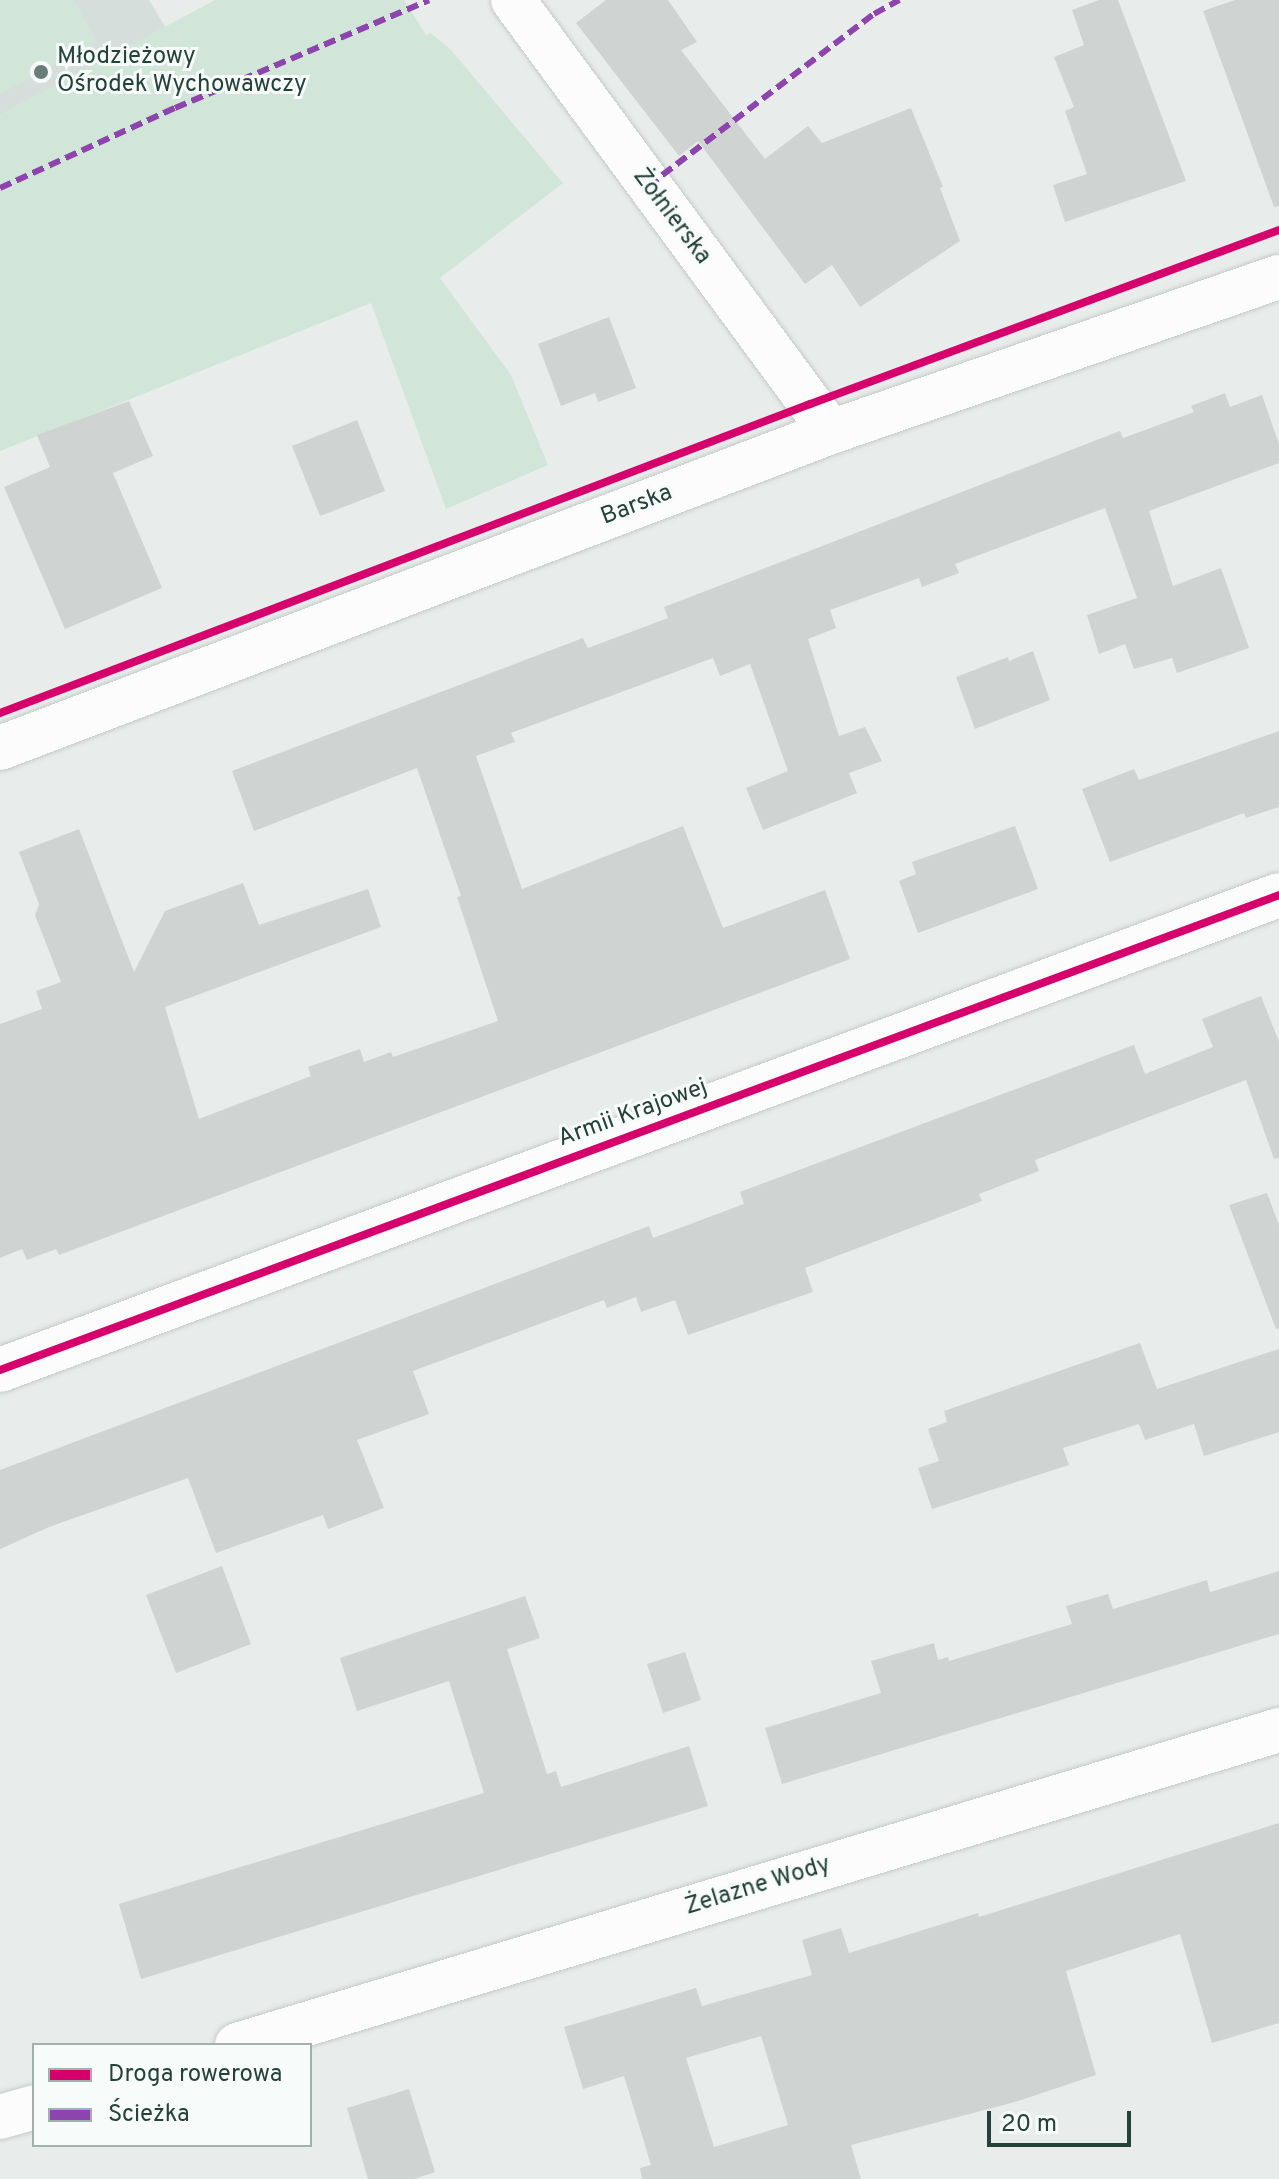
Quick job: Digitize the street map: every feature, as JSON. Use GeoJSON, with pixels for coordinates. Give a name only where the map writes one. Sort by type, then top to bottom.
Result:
{"type":"FeatureCollection","features":[{"type":"Feature","properties":{"kind":"street","name":"Żołnierska"},"geometry":{"type":"LineString","coordinates":[[513,0],[831,432]]}},
{"type":"Feature","properties":{"kind":"street","name":"Barska"},"geometry":{"type":"LineString","coordinates":[[0,748],[831,432],[1279,277]]}},
{"type":"Feature","properties":{"kind":"street","name":"Armii Krajowej"},"geometry":{"type":"LineString","coordinates":[[0,1370],[1279,895]]}},
{"type":"Feature","properties":{"kind":"street","name":"Żelazne Wody"},"geometry":{"type":"LineString","coordinates":[[244,2043],[1279,1730]]}},
{"type":"Feature","properties":{"kind":"street"},"geometry":{"type":"LineString","coordinates":[[0,2117],[32,2108]]}},
{"type":"Feature","properties":{"kind":"shaded area","name":"Młodzieżowy Ośrodek Wychowawczy"},"geometry":{"type":"Polygon","coordinates":[[[0,0],[149,0],[166,28],[0,115],[0,0]]]}},
{"type":"Feature","properties":{"kind":"green space"},"geometry":{"type":"Polygon","coordinates":[[[0,0],[74,0],[97,43],[0,94],[0,0]]]}},
{"type":"Feature","properties":{"kind":"green space"},"geometry":{"type":"Polygon","coordinates":[[[215,0],[404,0],[426,35],[431,33],[451,50],[563,183],[440,278],[511,375],[548,465],[446,509],[371,303],[0,451],[0,115],[215,0]]]}},
{"type":"Feature","properties":{"kind":"building"},"geometry":{"type":"Polygon","coordinates":[[[606,0],[668,0],[697,42],[681,50],[765,159],[808,126],[822,143],[911,108],[943,187],[940,188],[960,241],[860,307],[832,265],[805,284],[698,141],[679,156],[576,23],[606,0]]]}},
{"type":"Feature","properties":{"kind":"building"},"geometry":{"type":"Polygon","coordinates":[[[1099,0],[1118,0],[1186,181],[1065,222],[1053,185],[1087,174],[1065,111],[1074,107],[1054,57],[1084,45],[1072,10],[1099,0]]]}},
{"type":"Feature","properties":{"kind":"building"},"geometry":{"type":"Polygon","coordinates":[[[1235,0],[1279,0],[1279,206],[1274,207],[1203,11],[1235,0]]]}},
{"type":"Feature","properties":{"kind":"building"},"geometry":{"type":"Polygon","coordinates":[[[609,317],[636,388],[598,402],[595,393],[561,406],[538,344],[609,317]]]}},
{"type":"Feature","properties":{"kind":"building"},"geometry":{"type":"Polygon","coordinates":[[[1225,393],[1230,407],[1262,395],[1279,444],[1279,463],[1149,511],[1173,586],[1221,568],[1249,648],[1177,673],[1172,658],[1134,669],[1125,644],[1099,654],[1087,615],[1137,598],[1105,508],[955,564],[959,573],[922,587],[919,578],[830,610],[836,628],[808,639],[839,736],[865,727],[882,761],[849,773],[857,793],[763,830],[746,788],[788,771],[750,664],[720,676],[713,658],[511,733],[515,742],[476,756],[522,889],[683,826],[723,928],[825,890],[850,959],[59,1255],[56,1249],[27,1260],[22,1249],[0,1258],[0,1024],[42,1009],[36,991],[61,982],[35,915],[39,904],[19,852],[79,829],[134,972],[165,911],[243,883],[259,925],[368,889],[381,927],[165,1007],[199,1119],[311,1076],[308,1067],[360,1049],[364,1062],[391,1052],[393,1057],[498,1021],[457,897],[461,896],[417,768],[254,831],[232,771],[583,638],[588,648],[668,618],[664,607],[1120,431],[1123,438],[1194,412],[1191,406],[1225,393]]]}},
{"type":"Feature","properties":{"kind":"building"},"geometry":{"type":"Polygon","coordinates":[[[129,401],[153,456],[113,473],[162,588],[65,629],[4,487],[50,467],[37,435],[129,401]]]}},
{"type":"Feature","properties":{"kind":"building"},"geometry":{"type":"Polygon","coordinates":[[[357,420],[385,491],[320,516],[292,446],[357,420]]]}},
{"type":"Feature","properties":{"kind":"building"},"geometry":{"type":"Polygon","coordinates":[[[1033,651],[1050,700],[975,729],[956,677],[1033,651]]]}},
{"type":"Feature","properties":{"kind":"building"},"geometry":{"type":"Polygon","coordinates":[[[1279,731],[1279,807],[1246,818],[1244,813],[1110,862],[1082,789],[1134,769],[1139,780],[1279,731]]]}},
{"type":"Feature","properties":{"kind":"building"},"geometry":{"type":"Polygon","coordinates":[[[1015,826],[1038,889],[918,933],[899,881],[916,874],[912,862],[1015,826]]]}},
{"type":"Feature","properties":{"kind":"building"},"geometry":{"type":"Polygon","coordinates":[[[1261,996],[1279,1042],[1279,1158],[1274,1159],[1246,1080],[1035,1160],[1039,1171],[979,1194],[982,1201],[805,1268],[813,1292],[688,1335],[675,1300],[641,1312],[636,1297],[607,1308],[604,1300],[413,1371],[429,1414],[357,1440],[384,1508],[328,1529],[323,1515],[216,1553],[188,1478],[49,1527],[0,1549],[0,1470],[649,1226],[653,1238],[744,1204],[740,1192],[1134,1045],[1145,1074],[1213,1047],[1202,1019],[1261,996]]]}},
{"type":"Feature","properties":{"kind":"building"},"geometry":{"type":"Polygon","coordinates":[[[1267,1193],[1279,1225],[1279,1328],[1276,1329],[1229,1205],[1267,1193]]]}},
{"type":"Feature","properties":{"kind":"building"},"geometry":{"type":"Polygon","coordinates":[[[1140,1343],[1157,1389],[1279,1349],[1279,1432],[1204,1456],[1194,1424],[1145,1440],[1139,1424],[1063,1448],[1069,1465],[932,1509],[918,1468],[939,1461],[928,1429],[947,1422],[944,1411],[1140,1343]]]}},
{"type":"Feature","properties":{"kind":"building"},"geometry":{"type":"Polygon","coordinates":[[[222,1566],[251,1644],[176,1673],[146,1595],[222,1566]]]}},
{"type":"Feature","properties":{"kind":"building"},"geometry":{"type":"Polygon","coordinates":[[[1279,1571],[1279,1634],[782,1784],[765,1728],[881,1693],[871,1661],[934,1643],[938,1660],[948,1657],[949,1661],[1072,1624],[1066,1606],[1108,1594],[1113,1609],[1207,1580],[1210,1592],[1279,1571]]]}},
{"type":"Feature","properties":{"kind":"building"},"geometry":{"type":"Polygon","coordinates":[[[525,1596],[540,1638],[507,1649],[547,1774],[556,1771],[561,1787],[689,1746],[708,1806],[141,1979],[119,1904],[484,1793],[449,1681],[357,1711],[340,1658],[525,1596]]]}},
{"type":"Feature","properties":{"kind":"building"},"geometry":{"type":"Polygon","coordinates":[[[685,1652],[701,1700],[663,1713],[647,1664],[685,1652]]]}},
{"type":"Feature","properties":{"kind":"building"},"geometry":{"type":"Polygon","coordinates":[[[1279,1823],[1279,2023],[1212,2043],[1180,1934],[1066,1971],[1096,2075],[1015,2102],[851,2145],[861,2179],[642,2179],[640,2168],[651,2165],[624,2076],[583,2089],[564,2027],[696,1988],[702,2006],[812,1975],[802,1940],[841,1928],[849,1953],[978,1913],[979,1917],[1279,1823]],[[761,2036],[686,2058],[714,2147],[788,2125],[761,2036]]]}},
{"type":"Feature","properties":{"kind":"building"},"geometry":{"type":"Polygon","coordinates":[[[409,2089],[435,2172],[414,2179],[368,2179],[347,2108],[409,2089]]]}},
{"type":"Feature","properties":{"kind":"marked path"},"geometry":{"type":"LineString","coordinates":[[0,188],[175,108],[429,0]]}},
{"type":"Feature","properties":{"kind":"marked path"},"geometry":{"type":"LineString","coordinates":[[648,186],[874,14],[899,0]]}},
{"type":"Feature","properties":{"kind":"cycle path"},"geometry":{"type":"LineString","coordinates":[[0,713],[810,404],[1279,230]]}},
{"type":"Feature","properties":{"kind":"cycle path"},"geometry":{"type":"LineString","coordinates":[[0,1370],[1279,895]]}},
{"type":"Feature","properties":{"kind":"place","name":"Młodzieżowy Ośrodek Wychowawczy"},"geometry":{"type":"Point","coordinates":[41,72]}}]}
